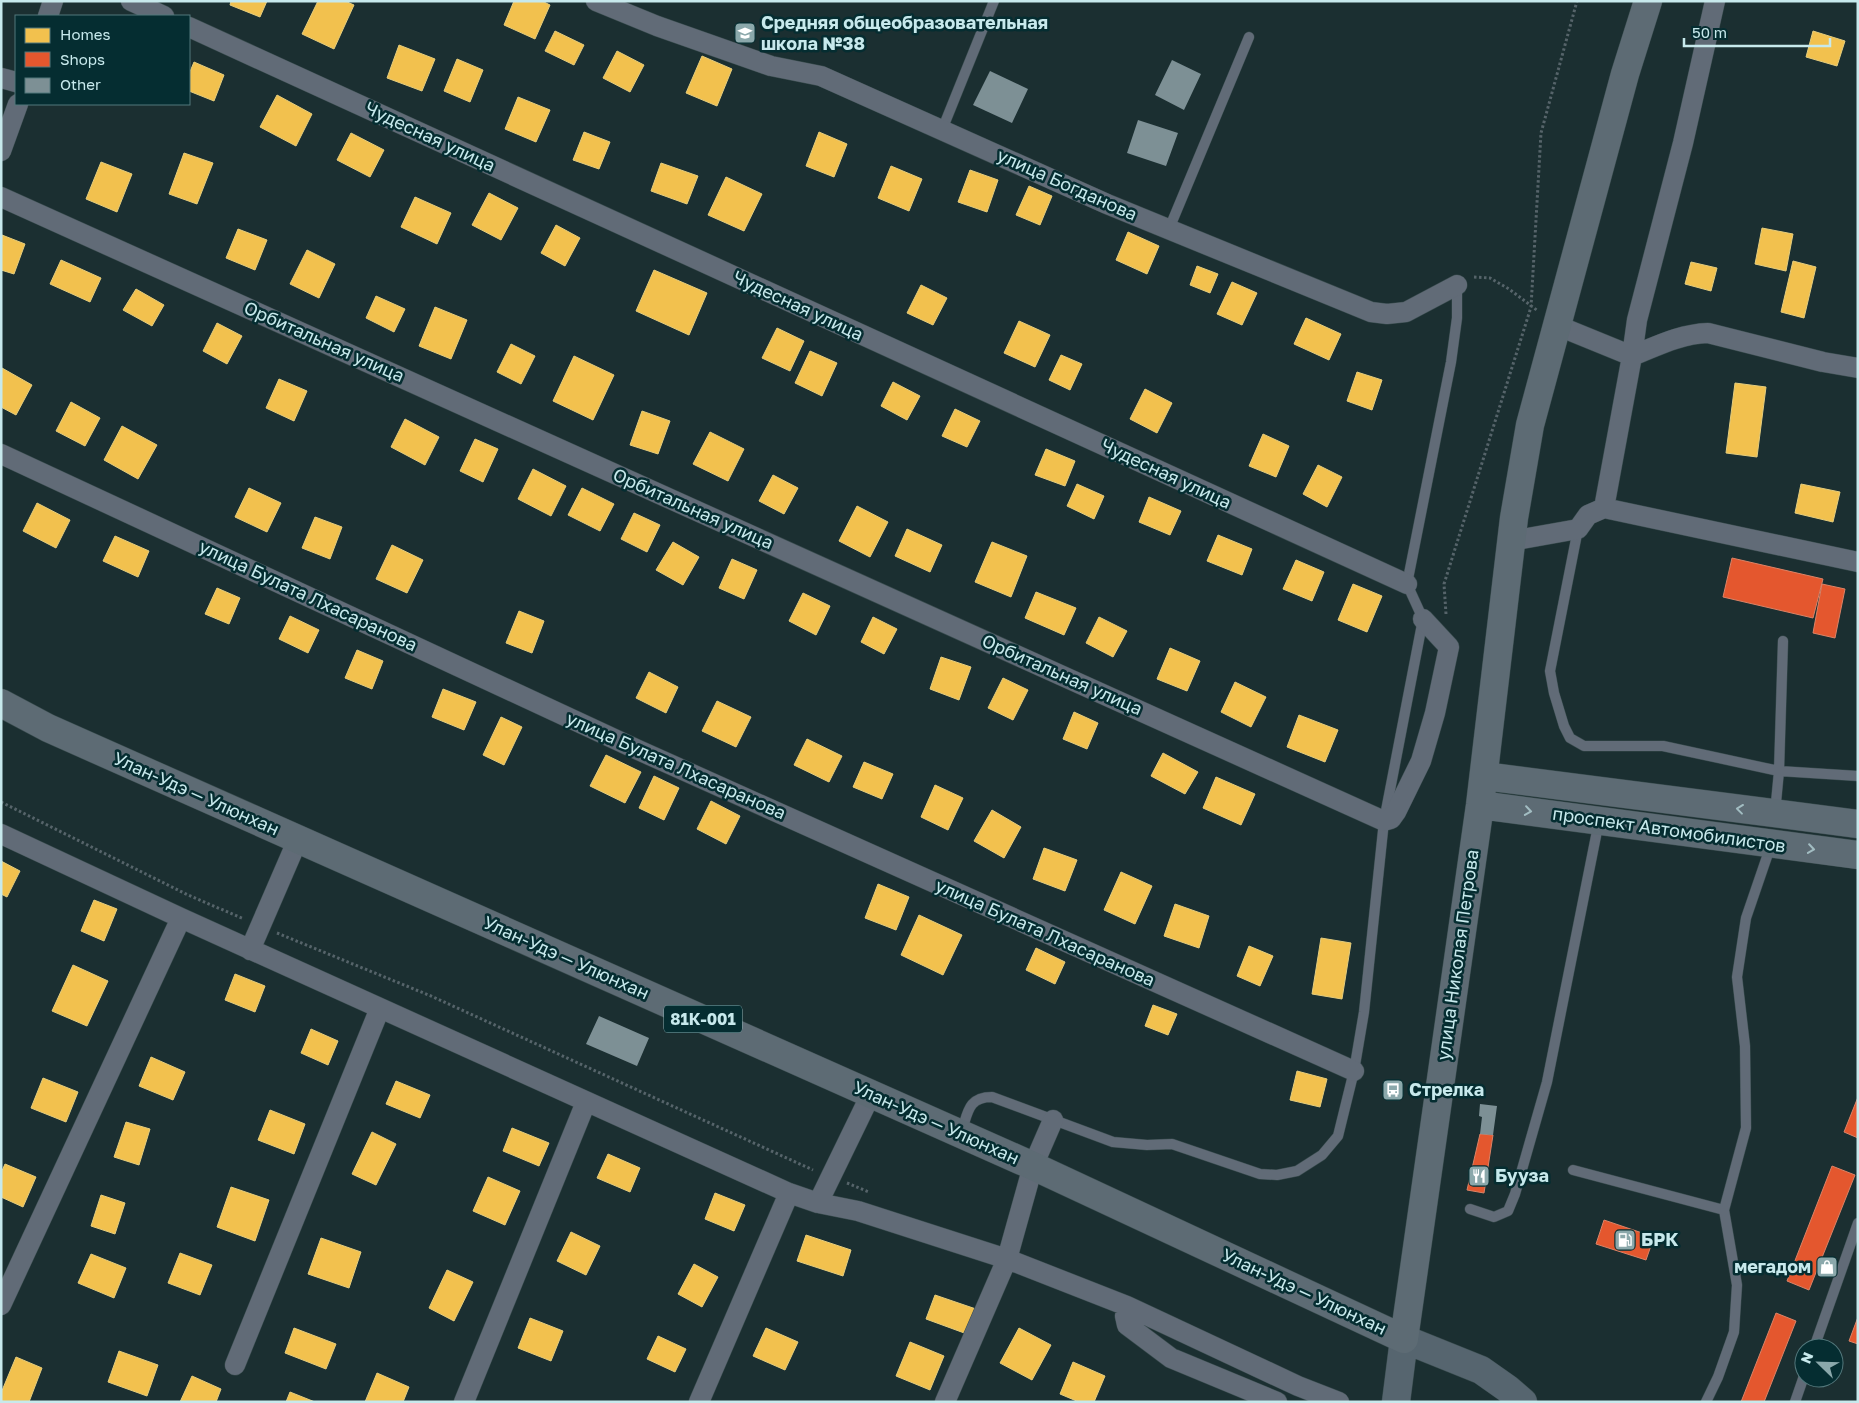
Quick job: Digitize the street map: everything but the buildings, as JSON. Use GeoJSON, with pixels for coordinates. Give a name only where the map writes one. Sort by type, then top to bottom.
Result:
{"type":"FeatureCollection","features":[{"type":"Feature","properties":{"kind":"main road","name":"улица Николая Петрова"},"geometry":{"type":"LineString","coordinates":[[1396,1402],[1484,776],[1511,541],[1530,424],[1625,74],[1648,1]]}},
{"type":"Feature","properties":{"kind":"main road","name":"Улан-Удэ — Улюнхан"},"geometry":{"type":"LineString","coordinates":[[1,703],[48,728],[1033,1166],[1404,1339]]}},
{"type":"Feature","properties":{"kind":"main road","name":"проспект Автомобилистов"},"geometry":{"type":"LineString","coordinates":[[1484,776],[1858,824]]}},
{"type":"Feature","properties":{"kind":"main road","name":"проспект Автомобилистов"},"geometry":{"type":"LineString","coordinates":[[1480,804],[1858,856]]}},
{"type":"Feature","properties":{"kind":"main road"},"geometry":{"type":"LineString","coordinates":[[1404,1339],[1481,1370],[1523,1402]]}},
{"type":"Feature","properties":{"kind":"street"},"geometry":{"type":"LineString","coordinates":[[48,15],[53,1]]}},
{"type":"Feature","properties":{"kind":"street"},"geometry":{"type":"LineString","coordinates":[[131,1],[162,15]]}},
{"type":"Feature","properties":{"kind":"street","name":"улица Богданова"},"geometry":{"type":"LineString","coordinates":[[596,1],[657,26],[771,66],[821,76],[1107,204],[1371,312],[1387,314],[1406,312],[1457,285]]}},
{"type":"Feature","properties":{"kind":"street"},"geometry":{"type":"LineString","coordinates":[[1604,508],[1637,320],[1683,143],[1715,1]]}},
{"type":"Feature","properties":{"kind":"street","name":"Чудесная улица"},"geometry":{"type":"LineString","coordinates":[[190,28],[1407,584]]}},
{"type":"Feature","properties":{"kind":"street"},"geometry":{"type":"LineString","coordinates":[[1,78],[15,82]]}},
{"type":"Feature","properties":{"kind":"street"},"geometry":{"type":"LineString","coordinates":[[1,151],[18,105]]}},
{"type":"Feature","properties":{"kind":"street","name":"Орбитальная улица"},"geometry":{"type":"LineString","coordinates":[[1,197],[1384,821]]}},
{"type":"Feature","properties":{"kind":"street"},"geometry":{"type":"LineString","coordinates":[[1556,325],[1632,356],[1690,333],[1708,333],[1823,362],[1858,368]]}},
{"type":"Feature","properties":{"kind":"street","name":"улица Булата Лхасаранова"},"geometry":{"type":"LineString","coordinates":[[1,454],[636,749],[1354,1071]]}},
{"type":"Feature","properties":{"kind":"street"},"geometry":{"type":"LineString","coordinates":[[1511,541],[1578,530],[1588,515],[1604,508],[1858,562]]}},
{"type":"Feature","properties":{"kind":"street"},"geometry":{"type":"LineString","coordinates":[[1384,821],[1391,818],[1396,812],[1421,761],[1435,713],[1449,647],[1423,619]]}},
{"type":"Feature","properties":{"kind":"street"},"geometry":{"type":"LineString","coordinates":[[1,834],[250,950],[789,1193],[818,1203],[858,1211],[1007,1259],[1127,1306],[1298,1386],[1339,1402]]}},
{"type":"Feature","properties":{"kind":"street"},"geometry":{"type":"LineString","coordinates":[[250,950],[298,839]]}},
{"type":"Feature","properties":{"kind":"street"},"geometry":{"type":"LineString","coordinates":[[1,1305],[181,918]]}},
{"type":"Feature","properties":{"kind":"street"},"geometry":{"type":"LineString","coordinates":[[236,1364],[380,1008]]}},
{"type":"Feature","properties":{"kind":"street"},"geometry":{"type":"LineString","coordinates":[[818,1203],[871,1094]]}},
{"type":"Feature","properties":{"kind":"street"},"geometry":{"type":"LineString","coordinates":[[464,1402],[586,1102]]}},
{"type":"Feature","properties":{"kind":"street"},"geometry":{"type":"LineString","coordinates":[[945,1402],[1007,1259],[1033,1166],[1053,1120]]}},
{"type":"Feature","properties":{"kind":"street"},"geometry":{"type":"LineString","coordinates":[[699,1402],[789,1193]]}},
{"type":"Feature","properties":{"kind":"street"},"geometry":{"type":"LineString","coordinates":[[1127,1306],[1125,1316],[1127,1325],[1171,1358],[1277,1402]]}},
{"type":"Feature","properties":{"kind":"lane"},"geometry":{"type":"LineString","coordinates":[[942,130],[994,1]]}},
{"type":"Feature","properties":{"kind":"lane"},"geometry":{"type":"LineString","coordinates":[[1169,229],[1249,37]]}},
{"type":"Feature","properties":{"kind":"lane"},"geometry":{"type":"LineString","coordinates":[[961,1134],[972,1102],[982,1097],[992,1096],[1113,1142],[1147,1145],[1172,1144],[1260,1174],[1277,1175],[1297,1170],[1322,1155],[1338,1136],[1354,1071],[1364,1012],[1384,821],[1423,619],[1407,584],[1451,362],[1457,318],[1457,285]]}},
{"type":"Feature","properties":{"kind":"lane"},"geometry":{"type":"LineString","coordinates":[[1578,530],[1550,671],[1554,693],[1564,726],[1570,738],[1584,746],[1663,746],[1779,771],[1858,776]]}},
{"type":"Feature","properties":{"kind":"lane"},"geometry":{"type":"LineString","coordinates":[[1775,814],[1779,771],[1782,641]]}},
{"type":"Feature","properties":{"kind":"lane"},"geometry":{"type":"LineString","coordinates":[[1470,1209],[1494,1217],[1508,1211],[1515,1194],[1547,1082],[1599,821]]}},
{"type":"Feature","properties":{"kind":"lane"},"geometry":{"type":"LineString","coordinates":[[1706,1402],[1718,1377],[1734,1332],[1737,1285],[1724,1210],[1746,1128],[1745,1046],[1737,977],[1746,918],[1772,844]]}},
{"type":"Feature","properties":{"kind":"lane"},"geometry":{"type":"LineString","coordinates":[[1573,1170],[1724,1210]]}},
{"type":"Feature","properties":{"kind":"lane"},"geometry":{"type":"LineString","coordinates":[[1818,1338],[1858,1223]]}},
{"type":"Feature","properties":{"kind":"lane"},"geometry":{"type":"LineString","coordinates":[[1795,1402],[1800,1388]]}},
{"type":"Feature","properties":{"kind":"path"},"geometry":{"type":"LineString","coordinates":[[1449,647],[1444,584],[1532,307],[1542,133],[1578,1]]}},
{"type":"Feature","properties":{"kind":"path"},"geometry":{"type":"LineString","coordinates":[[1457,285],[1471,277],[1490,278],[1532,307]]}},
{"type":"Feature","properties":{"kind":"path"},"geometry":{"type":"LineString","coordinates":[[1,802],[188,895],[431,996],[831,1177],[871,1193]]}},
{"type":"Feature","properties":{"kind":"place","name":"Средняя общеобразовательная школа №38"},"geometry":{"type":"Point","coordinates":[745,33]}},
{"type":"Feature","properties":{"kind":"place","name":"Стрелка"},"geometry":{"type":"Point","coordinates":[1393,1090]}},
{"type":"Feature","properties":{"kind":"place","name":"Бууза"},"geometry":{"type":"Point","coordinates":[1479,1176]}},
{"type":"Feature","properties":{"kind":"place","name":"БРК"},"geometry":{"type":"Point","coordinates":[1625,1240]}},
{"type":"Feature","properties":{"kind":"place","name":"мегадом"},"geometry":{"type":"Point","coordinates":[1827,1267]}}]}
